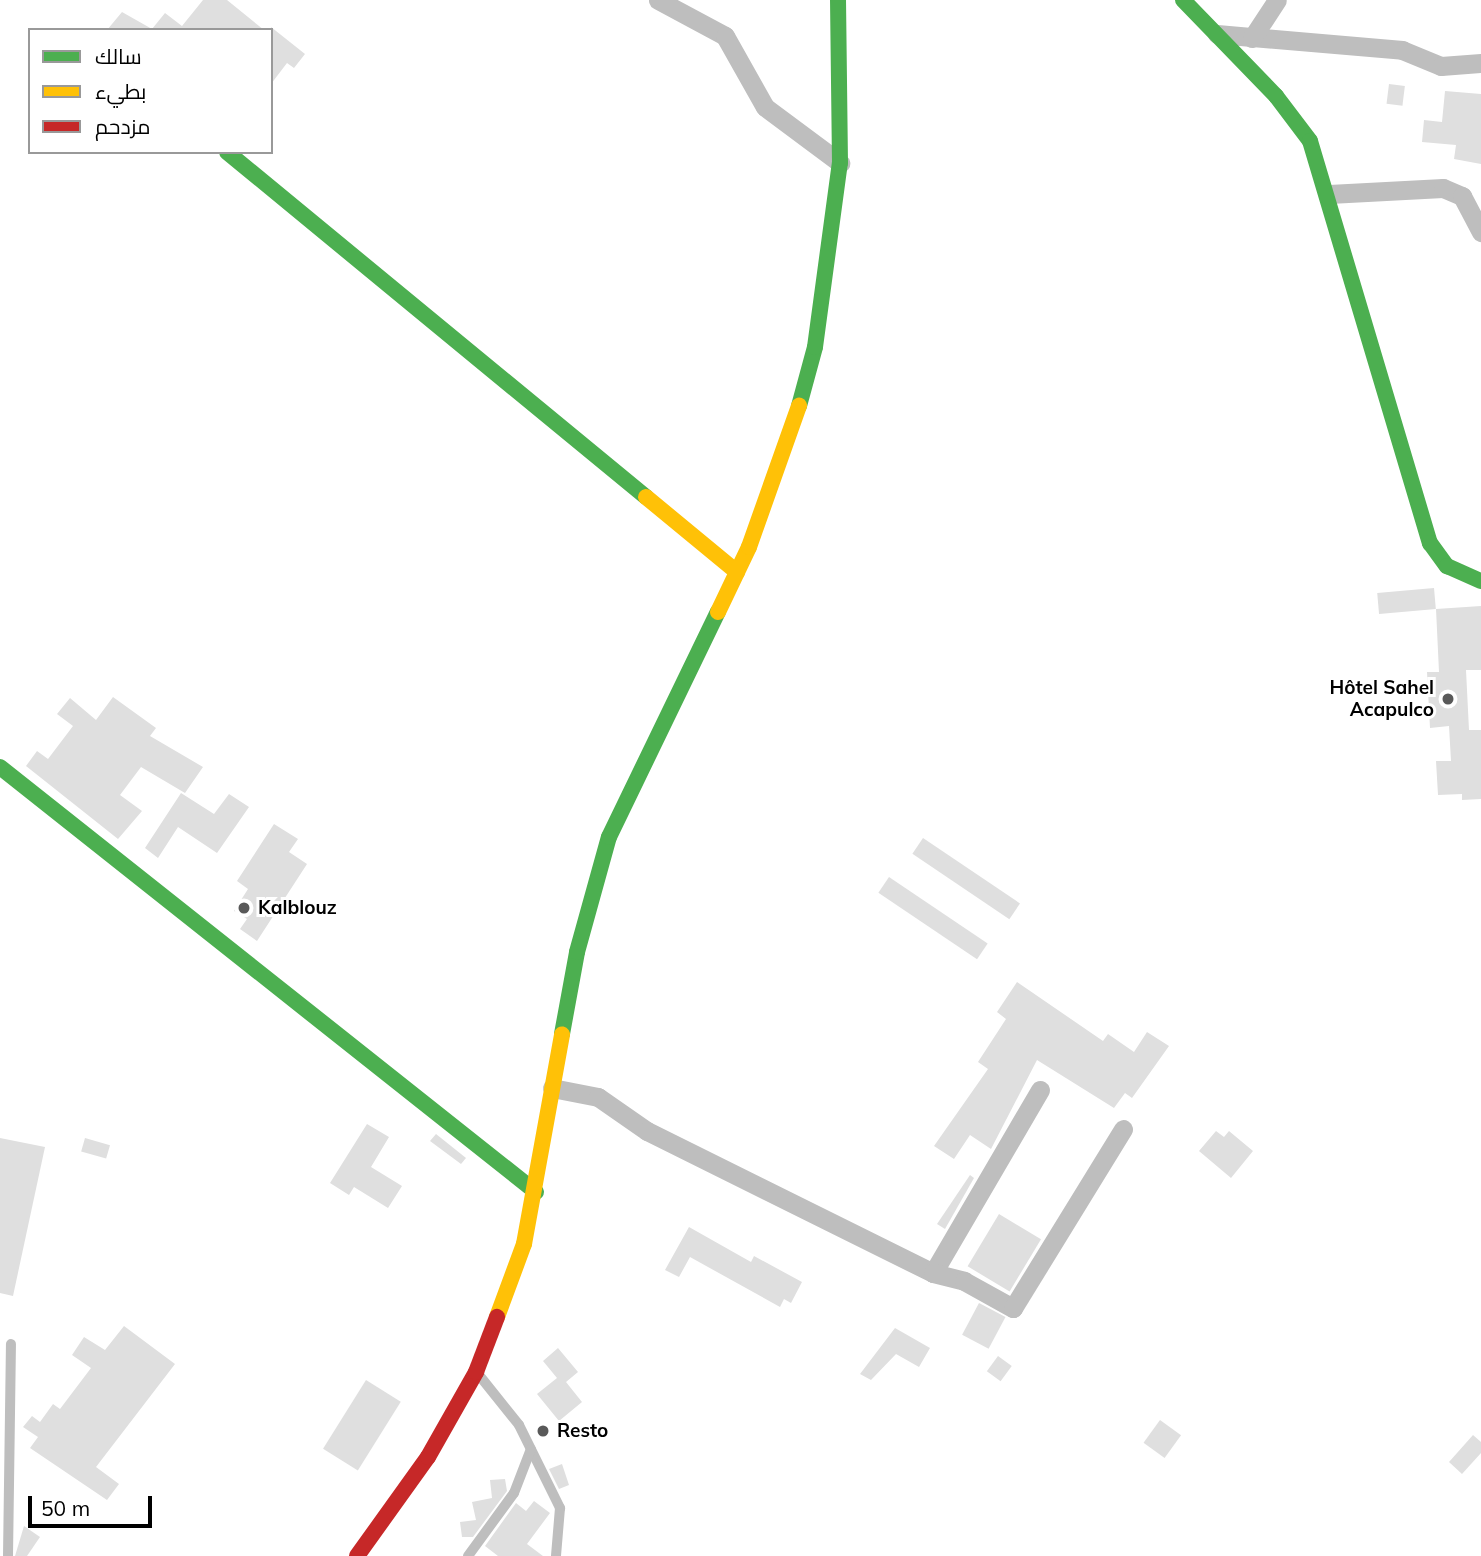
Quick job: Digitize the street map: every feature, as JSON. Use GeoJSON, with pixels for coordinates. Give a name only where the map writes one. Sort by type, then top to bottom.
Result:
{"type":"FeatureCollection","features":[{"type":"Feature","properties":{"kind":"main road"},"geometry":{"type":"LineString","coordinates":[[356,1556],[428,1457],[476,1372],[524,1244],[536,1192],[579,941],[609,837],[737,572],[793,428],[815,347],[840,163],[838,0]]}},
{"type":"Feature","properties":{"kind":"main road"},"geometry":{"type":"LineString","coordinates":[[1183,0],[1295,118],[1329,194],[1430,544],[1447,566],[1481,581]]}},
{"type":"Feature","properties":{"kind":"main road"},"geometry":{"type":"LineString","coordinates":[[229,154],[737,572]]}},
{"type":"Feature","properties":{"kind":"main road"},"geometry":{"type":"LineString","coordinates":[[0,767],[536,1192]]}},
{"type":"Feature","properties":{"kind":"street"},"geometry":{"type":"LineString","coordinates":[[658,0],[725,36],[765,107],[840,163]]}},
{"type":"Feature","properties":{"kind":"street"},"geometry":{"type":"LineString","coordinates":[[1252,38],[1277,0]]}},
{"type":"Feature","properties":{"kind":"street"},"geometry":{"type":"LineString","coordinates":[[1217,34],[1402,50],[1441,66],[1481,63]]}},
{"type":"Feature","properties":{"kind":"street"},"geometry":{"type":"LineString","coordinates":[[1329,194],[1443,188],[1462,196],[1481,232]]}},
{"type":"Feature","properties":{"kind":"street"},"geometry":{"type":"LineString","coordinates":[[552,1088],[598,1097],[648,1132],[933,1273],[964,1281],[1013,1308],[1123,1129]]}},
{"type":"Feature","properties":{"kind":"street"},"geometry":{"type":"LineString","coordinates":[[933,1273],[1040,1090]]}},
{"type":"Feature","properties":{"kind":"lane"},"geometry":{"type":"LineString","coordinates":[[8,1556],[11,1344]]}},
{"type":"Feature","properties":{"kind":"lane"},"geometry":{"type":"LineString","coordinates":[[476,1372],[519,1425],[560,1508],[556,1556]]}},
{"type":"Feature","properties":{"kind":"lane"},"geometry":{"type":"LineString","coordinates":[[468,1556],[514,1493],[531,1449]]}},
{"type":"Feature","properties":{"kind":"building"},"geometry":{"type":"Polygon","coordinates":[[[203,0],[227,0],[262,28],[153,28],[165,13],[182,26],[203,0]]]}},
{"type":"Feature","properties":{"kind":"building"},"geometry":{"type":"Polygon","coordinates":[[[122,12],[150,28],[109,28],[122,12]]]}},
{"type":"Feature","properties":{"kind":"building"},"geometry":{"type":"Polygon","coordinates":[[[273,29],[305,54],[294,68],[287,63],[273,81],[273,29]]]}},
{"type":"Feature","properties":{"kind":"building"},"geometry":{"type":"Polygon","coordinates":[[[1389,84],[1405,86],[1402,106],[1387,104],[1389,84]]]}},
{"type":"Feature","properties":{"kind":"building"},"geometry":{"type":"Polygon","coordinates":[[[1445,91],[1481,94],[1481,164],[1454,159],[1456,145],[1422,142],[1424,120],[1442,122],[1445,91]]]}},
{"type":"Feature","properties":{"kind":"building"},"geometry":{"type":"Polygon","coordinates":[[[1434,588],[1436,609],[1379,614],[1377,593],[1434,588]]]}},
{"type":"Feature","properties":{"kind":"building","name":"Hôtel Sahel Acapulco"},"geometry":{"type":"Polygon","coordinates":[[[1481,606],[1481,670],[1466,670],[1469,730],[1481,730],[1481,799],[1462,800],[1462,794],[1438,795],[1436,761],[1451,761],[1449,726],[1430,728],[1427,672],[1439,672],[1436,609],[1481,606]]]}},
{"type":"Feature","properties":{"kind":"building"},"geometry":{"type":"Polygon","coordinates":[[[113,697],[156,728],[150,736],[203,767],[185,793],[141,767],[120,795],[142,811],[118,839],[26,766],[37,751],[48,759],[73,726],[57,714],[70,698],[96,720],[113,697]]]}},
{"type":"Feature","properties":{"kind":"building"},"geometry":{"type":"Polygon","coordinates":[[[181,793],[214,814],[229,794],[249,807],[217,853],[178,827],[158,858],[145,848],[181,793]]]}},
{"type":"Feature","properties":{"kind":"building"},"geometry":{"type":"Polygon","coordinates":[[[274,824],[298,839],[289,852],[307,864],[257,941],[240,929],[247,919],[234,911],[248,889],[237,881],[274,824]]]}},
{"type":"Feature","properties":{"kind":"building"},"geometry":{"type":"Polygon","coordinates":[[[923,838],[1020,903],[1009,919],[912,854],[923,838]]]}},
{"type":"Feature","properties":{"kind":"building"},"geometry":{"type":"Polygon","coordinates":[[[889,877],[988,944],[977,959],[878,893],[889,877]]]}},
{"type":"Feature","properties":{"kind":"building"},"geometry":{"type":"Polygon","coordinates":[[[1017,982],[1103,1041],[1108,1034],[1134,1052],[1147,1032],[1169,1046],[1132,1098],[1125,1093],[1114,1108],[1037,1060],[991,1149],[970,1135],[954,1159],[934,1146],[988,1069],[978,1062],[1006,1019],[997,1012],[1017,982]]]}},
{"type":"Feature","properties":{"kind":"building"},"geometry":{"type":"Polygon","coordinates":[[[367,1124],[389,1137],[371,1167],[402,1186],[388,1208],[354,1187],[349,1195],[330,1183],[367,1124]]]}},
{"type":"Feature","properties":{"kind":"building"},"geometry":{"type":"Polygon","coordinates":[[[1216,1131],[1224,1137],[1229,1131],[1253,1151],[1231,1178],[1199,1151],[1216,1131]]]}},
{"type":"Feature","properties":{"kind":"building"},"geometry":{"type":"Polygon","coordinates":[[[436,1134],[466,1158],[461,1164],[430,1141],[436,1134]]]}},
{"type":"Feature","properties":{"kind":"building"},"geometry":{"type":"Polygon","coordinates":[[[0,1138],[45,1147],[13,1296],[0,1293],[0,1138]]]}},
{"type":"Feature","properties":{"kind":"building"},"geometry":{"type":"Polygon","coordinates":[[[85,1138],[110,1145],[106,1159],[81,1151],[85,1138]]]}},
{"type":"Feature","properties":{"kind":"building"},"geometry":{"type":"Polygon","coordinates":[[[970,1175],[974,1178],[945,1229],[937,1224],[970,1175]]]}},
{"type":"Feature","properties":{"kind":"building"},"geometry":{"type":"Polygon","coordinates":[[[999,1214],[1041,1239],[1010,1292],[968,1266],[999,1214]]]}},
{"type":"Feature","properties":{"kind":"building"},"geometry":{"type":"Polygon","coordinates":[[[689,1227],[751,1262],[754,1256],[802,1282],[791,1303],[784,1299],[780,1307],[690,1257],[679,1277],[665,1270],[689,1227]]]}},
{"type":"Feature","properties":{"kind":"building"},"geometry":{"type":"Polygon","coordinates":[[[979,1303],[1005,1317],[989,1349],[962,1335],[979,1303]]]}},
{"type":"Feature","properties":{"kind":"building"},"geometry":{"type":"Polygon","coordinates":[[[124,1326],[175,1364],[96,1467],[119,1484],[107,1500],[30,1448],[38,1437],[23,1427],[32,1416],[40,1422],[53,1404],[60,1409],[91,1368],[72,1355],[84,1337],[105,1350],[124,1326]]]}},
{"type":"Feature","properties":{"kind":"building"},"geometry":{"type":"Polygon","coordinates":[[[895,1328],[930,1348],[919,1367],[896,1354],[871,1380],[860,1374],[895,1328]]]}},
{"type":"Feature","properties":{"kind":"building"},"geometry":{"type":"Polygon","coordinates":[[[558,1348],[578,1372],[566,1382],[582,1402],[559,1421],[537,1394],[557,1378],[543,1361],[558,1348]]]}},
{"type":"Feature","properties":{"kind":"building"},"geometry":{"type":"Polygon","coordinates":[[[998,1356],[1012,1366],[1001,1381],[987,1371],[998,1356]]]}},
{"type":"Feature","properties":{"kind":"building"},"geometry":{"type":"Polygon","coordinates":[[[366,1380],[401,1402],[358,1470],[323,1449],[366,1380]]]}},
{"type":"Feature","properties":{"kind":"building"},"geometry":{"type":"Polygon","coordinates":[[[1160,1420],[1181,1435],[1165,1458],[1144,1443],[1160,1420]]]}},
{"type":"Feature","properties":{"kind":"building"},"geometry":{"type":"Polygon","coordinates":[[[1473,1435],[1481,1442],[1481,1453],[1462,1474],[1449,1462],[1473,1435]]]}},
{"type":"Feature","properties":{"kind":"building"},"geometry":{"type":"Polygon","coordinates":[[[562,1464],[569,1485],[559,1489],[549,1469],[562,1464]]]}},
{"type":"Feature","properties":{"kind":"building"},"geometry":{"type":"Polygon","coordinates":[[[505,1479],[507,1491],[473,1537],[462,1537],[460,1522],[476,1520],[472,1502],[492,1498],[490,1480],[505,1479]]]}},
{"type":"Feature","properties":{"kind":"building"},"geometry":{"type":"Polygon","coordinates":[[[534,1501],[550,1513],[527,1544],[543,1556],[498,1556],[485,1546],[516,1503],[526,1511],[534,1501]]]}},
{"type":"Feature","properties":{"kind":"building"},"geometry":{"type":"Polygon","coordinates":[[[24,1526],[40,1537],[27,1556],[15,1556],[24,1526]]]}},
{"type":"Feature","properties":{"kind":"traffic: fast"},"geometry":{"type":"LineString","coordinates":[[799,406],[815,347],[840,163],[838,0]]}},
{"type":"Feature","properties":{"kind":"traffic: fast"},"geometry":{"type":"LineString","coordinates":[[1183,0],[1276,96],[1310,141],[1430,543],[1447,566],[1481,581]]}},
{"type":"Feature","properties":{"kind":"traffic: fast"},"geometry":{"type":"LineString","coordinates":[[229,154],[646,497]]}},
{"type":"Feature","properties":{"kind":"traffic: fast"},"geometry":{"type":"LineString","coordinates":[[562,1034],[577,952],[609,837],[718,612]]}},
{"type":"Feature","properties":{"kind":"traffic: fast"},"geometry":{"type":"LineString","coordinates":[[0,767],[536,1192]]}},
{"type":"Feature","properties":{"kind":"traffic: slow"},"geometry":{"type":"LineString","coordinates":[[718,612],[749,547],[799,406]]}},
{"type":"Feature","properties":{"kind":"traffic: slow"},"geometry":{"type":"LineString","coordinates":[[646,497],[737,572]]}},
{"type":"Feature","properties":{"kind":"traffic: slow"},"geometry":{"type":"LineString","coordinates":[[497,1317],[524,1244],[562,1034]]}},
{"type":"Feature","properties":{"kind":"traffic: jam"},"geometry":{"type":"LineString","coordinates":[[357,1556],[428,1457],[476,1372],[497,1317]]}},
{"type":"Feature","properties":{"kind":"place","name":"Hôtel Sahel Acapulco"},"geometry":{"type":"Point","coordinates":[1448,699]}},
{"type":"Feature","properties":{"kind":"place","name":"Kalblouz"},"geometry":{"type":"Point","coordinates":[244,908]}},
{"type":"Feature","properties":{"kind":"place","name":"Resto"},"geometry":{"type":"Point","coordinates":[543,1431]}}]}
